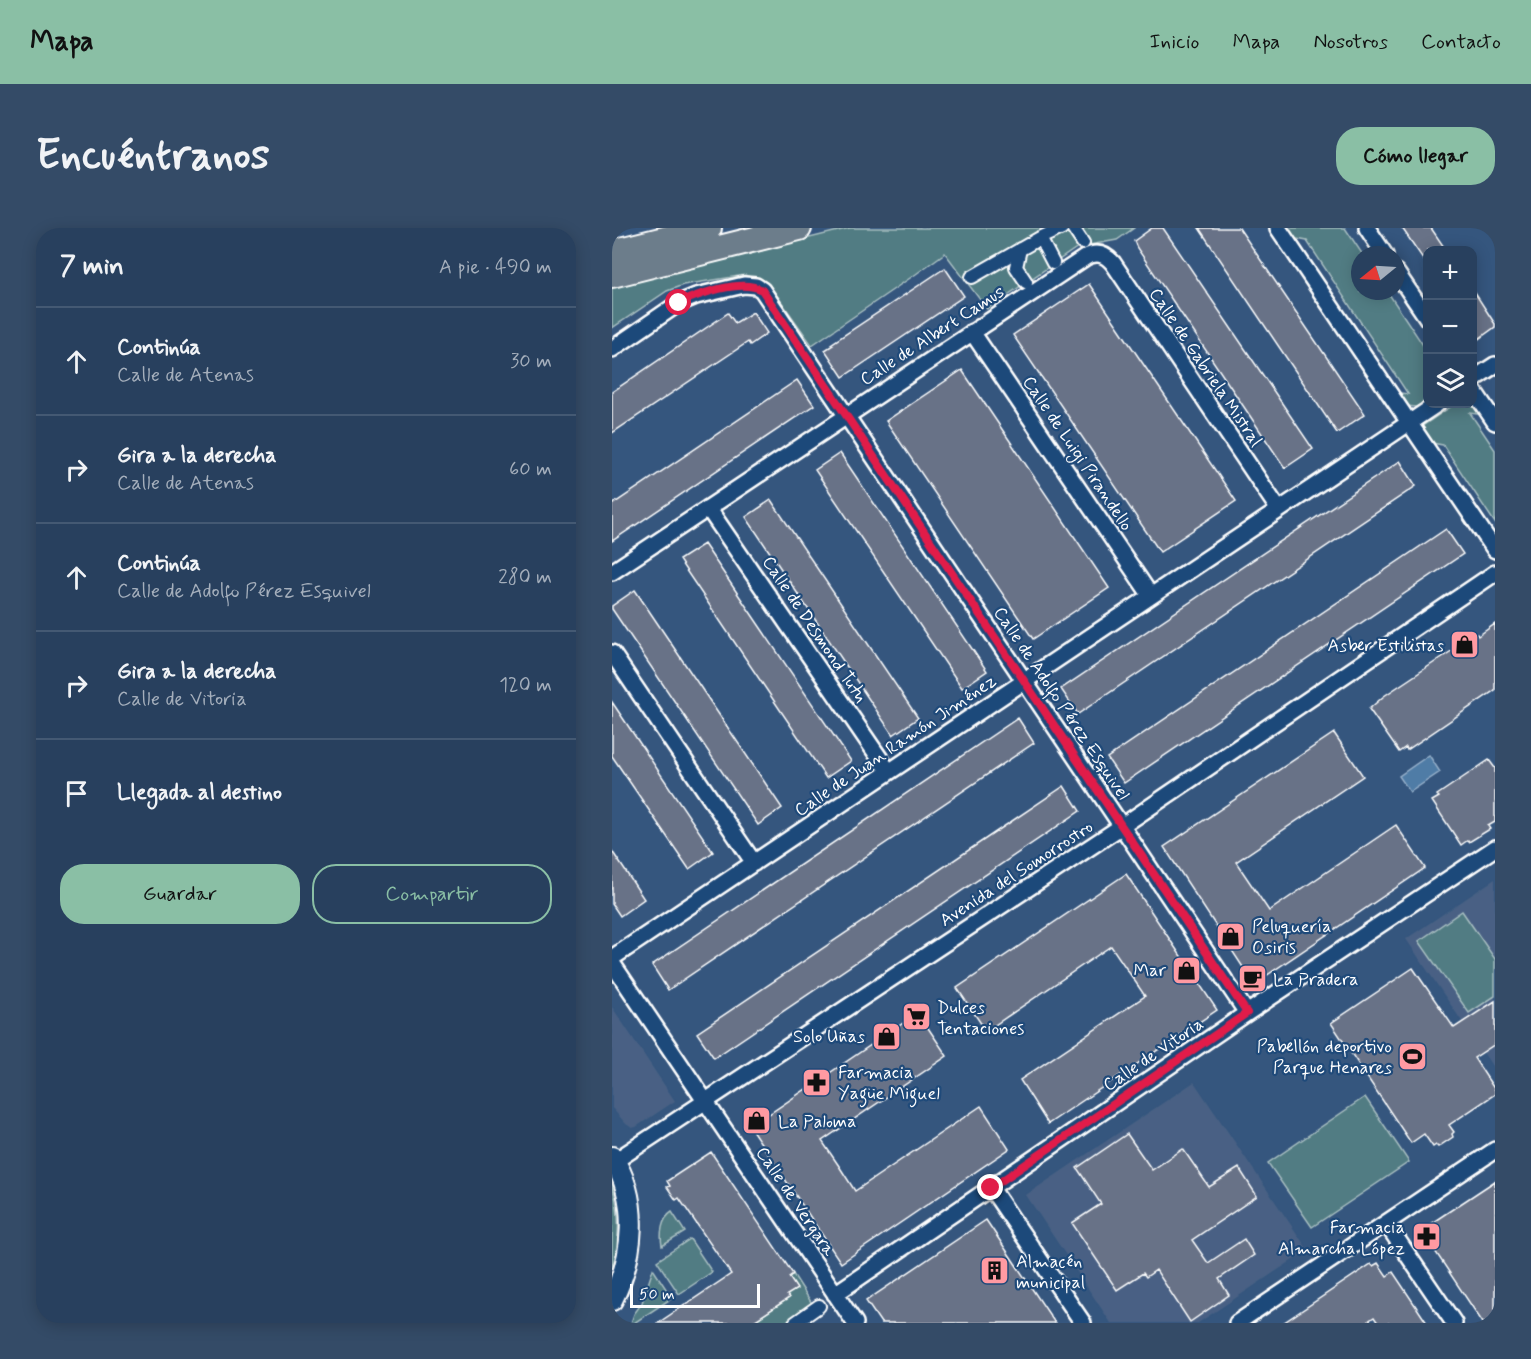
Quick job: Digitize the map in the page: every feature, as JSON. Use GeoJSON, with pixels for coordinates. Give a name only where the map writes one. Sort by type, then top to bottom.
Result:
{"type":"FeatureCollection","features":[{"type":"Feature","properties":{"kind":"main road"},"geometry":{"type":"LineString","coordinates":[[612,252],[709,228]]}},
{"type":"Feature","properties":{"kind":"main road"},"geometry":{"type":"LineString","coordinates":[[612,275],[799,228]]}},
{"type":"Feature","properties":{"kind":"street"},"geometry":{"type":"LineString","coordinates":[[972,277],[1062,228]]}},
{"type":"Feature","properties":{"kind":"street"},"geometry":{"type":"LineString","coordinates":[[1073,228],[1089,248]]}},
{"type":"Feature","properties":{"kind":"street"},"geometry":{"type":"LineString","coordinates":[[1278,228],[1495,550]]}},
{"type":"Feature","properties":{"kind":"street"},"geometry":{"type":"LineString","coordinates":[[1367,228],[1379,246]]}},
{"type":"Feature","properties":{"kind":"street"},"geometry":{"type":"LineString","coordinates":[[1040,238],[1053,263]]}},
{"type":"Feature","properties":{"kind":"street","name":"Calle de Albert Camus"},"geometry":{"type":"LineString","coordinates":[[612,572],[1086,257],[1089,248]]}},
{"type":"Feature","properties":{"kind":"street","name":"Calle de Gabriela Mistral"},"geometry":{"type":"LineString","coordinates":[[1089,248],[1102,254],[1113,263],[1279,510]]}},
{"type":"Feature","properties":{"kind":"street"},"geometry":{"type":"LineString","coordinates":[[1020,249],[1016,267],[1026,282]]}},
{"type":"Feature","properties":{"kind":"street","name":"Calle de Adolfo Pérez Esquivel"},"geometry":{"type":"LineString","coordinates":[[612,349],[679,303],[696,296],[744,285],[756,286],[762,290],[1247,1013]]}},
{"type":"Feature","properties":{"kind":"street"},"geometry":{"type":"LineString","coordinates":[[1405,285],[1423,312]]}},
{"type":"Feature","properties":{"kind":"street","name":"Calle de Luigi Pirandello"},"geometry":{"type":"LineString","coordinates":[[972,332],[1151,596]]}},
{"type":"Feature","properties":{"kind":"street"},"geometry":{"type":"LineString","coordinates":[[1477,377],[1495,364]]}},
{"type":"Feature","properties":{"kind":"street"},"geometry":{"type":"LineString","coordinates":[[1477,394],[1495,422]]}},
{"type":"Feature","properties":{"kind":"street","name":"Calle de Juan Ramón Jiménez"},"geometry":{"type":"LineString","coordinates":[[612,958],[1431,408]]}},
{"type":"Feature","properties":{"kind":"street","name":"Calle de Desmond Tutu"},"geometry":{"type":"LineString","coordinates":[[708,508],[889,772]]}},
{"type":"Feature","properties":{"kind":"street","name":"Avenida del Somorrostro"},"geometry":{"type":"LineString","coordinates":[[613,1159],[706,1101],[1122,826],[1495,573]]}},
{"type":"Feature","properties":{"kind":"street"},"geometry":{"type":"LineString","coordinates":[[612,653],[754,863]]}},
{"type":"Feature","properties":{"kind":"street","name":"Calle de Vitoria"},"geometry":{"type":"LineString","coordinates":[[835,1294],[1247,1013],[1495,848]]}},
{"type":"Feature","properties":{"kind":"street","name":"Calle de Vergara"},"geometry":{"type":"LineString","coordinates":[[612,963],[855,1323]]}},
{"type":"Feature","properties":{"kind":"street"},"geometry":{"type":"LineString","coordinates":[[1237,1323],[1495,1150]]}},
{"type":"Feature","properties":{"kind":"street"},"geometry":{"type":"LineString","coordinates":[[612,1300],[626,1268],[631,1232],[628,1198],[613,1159]]}},
{"type":"Feature","properties":{"kind":"street"},"geometry":{"type":"LineString","coordinates":[[991,1188],[1083,1323]]}},
{"type":"Feature","properties":{"kind":"street"},"geometry":{"type":"LineString","coordinates":[[1386,1223],[1454,1323]]}},
{"type":"Feature","properties":{"kind":"street"},"geometry":{"type":"LineString","coordinates":[[795,1323],[819,1306]]}},
{"type":"Feature","properties":{"kind":"shaded area"},"geometry":{"type":"Polygon","coordinates":[[[1429,755],[1440,772],[1410,792],[1399,776],[1429,755]]]}},
{"type":"Feature","properties":{"kind":"shaded area"},"geometry":{"type":"Polygon","coordinates":[[[1495,879],[1495,1070],[1406,939],[1495,879]]]}},
{"type":"Feature","properties":{"kind":"shaded area"},"geometry":{"type":"Polygon","coordinates":[[[612,1007],[675,1101],[632,1128],[612,1108],[612,1007]]]}},
{"type":"Feature","properties":{"kind":"shaded area"},"geometry":{"type":"Polygon","coordinates":[[[1194,1082],[1308,1250],[1198,1323],[1111,1323],[1026,1195],[1194,1082]]]}},
{"type":"Feature","properties":{"kind":"green space"},"geometry":{"type":"Polygon","coordinates":[[[850,228],[1134,228],[1117,240],[1078,247],[987,309],[945,253],[812,345],[769,284],[745,275],[683,285],[667,291],[612,328],[612,287],[850,228]]]}},
{"type":"Feature","properties":{"kind":"green space"},"geometry":{"type":"Polygon","coordinates":[[[1287,228],[1345,228],[1357,246],[1351,246],[1351,300],[1393,300],[1423,345],[1423,404],[1416,407],[1406,406],[1393,392],[1408,394],[1307,241],[1292,238],[1287,228]]]}},
{"type":"Feature","properties":{"kind":"green space"},"geometry":{"type":"Polygon","coordinates":[[[1477,404],[1485,415],[1470,413],[1495,450],[1495,523],[1443,445],[1426,442],[1421,427],[1449,408],[1477,408],[1477,404]]]}},
{"type":"Feature","properties":{"kind":"green space"},"geometry":{"type":"Polygon","coordinates":[[[1462,911],[1495,959],[1495,996],[1469,1013],[1419,941],[1462,911]]]}},
{"type":"Feature","properties":{"kind":"green space"},"geometry":{"type":"Polygon","coordinates":[[[1365,1097],[1409,1162],[1312,1227],[1268,1163],[1365,1097]]]}},
{"type":"Feature","properties":{"kind":"green space"},"geometry":{"type":"Polygon","coordinates":[[[612,1184],[617,1206],[618,1227],[617,1248],[612,1269],[612,1184]]]}},
{"type":"Feature","properties":{"kind":"green space"},"geometry":{"type":"Polygon","coordinates":[[[672,1212],[685,1232],[662,1246],[662,1227],[672,1212]]]}},
{"type":"Feature","properties":{"kind":"green space"},"geometry":{"type":"Polygon","coordinates":[[[690,1239],[712,1272],[679,1294],[657,1261],[690,1239]]]}},
{"type":"Feature","properties":{"kind":"green space"},"geometry":{"type":"Polygon","coordinates":[[[653,1269],[672,1298],[631,1323],[642,1303],[653,1269]]]}},
{"type":"Feature","properties":{"kind":"green space"},"geometry":{"type":"Polygon","coordinates":[[[793,1274],[813,1305],[787,1323],[751,1323],[789,1298],[787,1295],[796,1289],[789,1277],[793,1274]]]}},
{"type":"Feature","properties":{"kind":"building"},"geometry":{"type":"Polygon","coordinates":[[[1152,228],[1163,228],[1313,449],[1285,468],[1137,248],[1134,241],[1152,228]]]}},
{"type":"Feature","properties":{"kind":"building"},"geometry":{"type":"Polygon","coordinates":[[[1199,228],[1239,228],[1365,414],[1337,433],[1199,228]]]}},
{"type":"Feature","properties":{"kind":"building"},"geometry":{"type":"Polygon","coordinates":[[[1402,228],[1431,228],[1443,246],[1423,246],[1423,259],[1402,228]]]}},
{"type":"Feature","properties":{"kind":"building"},"geometry":{"type":"Polygon","coordinates":[[[945,268],[964,296],[843,377],[825,350],[945,268]]]}},
{"type":"Feature","properties":{"kind":"building"},"geometry":{"type":"Polygon","coordinates":[[[1089,284],[1236,501],[1160,552],[1013,335],[1089,284]]]}},
{"type":"Feature","properties":{"kind":"building"},"geometry":{"type":"Polygon","coordinates":[[[1477,296],[1495,324],[1495,327],[1477,340],[1477,296]]]}},
{"type":"Feature","properties":{"kind":"building"},"geometry":{"type":"Polygon","coordinates":[[[753,312],[767,333],[750,345],[748,342],[612,433],[612,392],[728,313],[735,323],[753,312]]]}},
{"type":"Feature","properties":{"kind":"building"},"geometry":{"type":"Polygon","coordinates":[[[962,370],[1109,588],[1033,639],[886,421],[962,370]]]}},
{"type":"Feature","properties":{"kind":"building"},"geometry":{"type":"Polygon","coordinates":[[[797,380],[814,405],[612,541],[612,505],[797,380]]]}},
{"type":"Feature","properties":{"kind":"building"},"geometry":{"type":"Polygon","coordinates":[[[840,453],[987,671],[962,688],[815,470],[840,453]]]}},
{"type":"Feature","properties":{"kind":"building"},"geometry":{"type":"Polygon","coordinates":[[[1400,461],[1416,486],[1078,714],[1061,689],[1400,461]]]}},
{"type":"Feature","properties":{"kind":"building"},"geometry":{"type":"Polygon","coordinates":[[[771,500],[918,718],[893,735],[746,517],[771,500]]]}},
{"type":"Feature","properties":{"kind":"building"},"geometry":{"type":"Polygon","coordinates":[[[1446,529],[1463,554],[1124,783],[1107,758],[1446,529]]]}},
{"type":"Feature","properties":{"kind":"building"},"geometry":{"type":"Polygon","coordinates":[[[704,544],[851,761],[826,778],[679,560],[704,544]]]}},
{"type":"Feature","properties":{"kind":"building"},"geometry":{"type":"Polygon","coordinates":[[[635,590],[782,808],[758,825],[612,609],[612,606],[635,590]]]}},
{"type":"Feature","properties":{"kind":"building"},"geometry":{"type":"Polygon","coordinates":[[[1495,624],[1495,690],[1407,750],[1406,747],[1399,752],[1369,709],[1384,696],[1495,624]]]}},
{"type":"Feature","properties":{"kind":"building"},"geometry":{"type":"Polygon","coordinates":[[[612,702],[713,852],[689,869],[612,756],[612,702]]]}},
{"type":"Feature","properties":{"kind":"building"},"geometry":{"type":"Polygon","coordinates":[[[1018,718],[1034,743],[668,990],[652,965],[1018,718]]]}},
{"type":"Feature","properties":{"kind":"building"},"geometry":{"type":"Polygon","coordinates":[[[1334,733],[1363,776],[1236,862],[1269,911],[1396,825],[1425,868],[1254,984],[1164,847],[1334,733]]]}},
{"type":"Feature","properties":{"kind":"building"},"geometry":{"type":"Polygon","coordinates":[[[1489,760],[1495,768],[1495,822],[1488,826],[1490,829],[1461,845],[1432,801],[1439,797],[1437,795],[1489,760]]]}},
{"type":"Feature","properties":{"kind":"building"},"geometry":{"type":"Polygon","coordinates":[[[1064,786],[1080,811],[714,1058],[697,1033],[1064,786]]]}},
{"type":"Feature","properties":{"kind":"building"},"geometry":{"type":"Polygon","coordinates":[[[612,851],[644,899],[620,916],[612,904],[612,851]]]}},
{"type":"Feature","properties":{"kind":"building"},"geometry":{"type":"Polygon","coordinates":[[[1126,874],[1217,1010],[1048,1124],[1020,1080],[1145,996],[1111,946],[986,1031],[957,988],[1126,874]]]}},
{"type":"Feature","properties":{"kind":"building","name":"Pabellón deportivo Parque Henares"},"geometry":{"type":"Polygon","coordinates":[[[1413,968],[1454,1028],[1495,1001],[1495,1044],[1474,1058],[1495,1090],[1495,1094],[1449,1125],[1454,1132],[1453,1137],[1438,1147],[1436,1145],[1433,1147],[1424,1134],[1411,1143],[1331,1023],[1413,968]]]}},
{"type":"Feature","properties":{"kind":"building"},"geometry":{"type":"Polygon","coordinates":[[[918,1013],[947,1056],[822,1141],[855,1191],[981,1106],[1009,1149],[841,1263],[750,1127],[918,1013]]]}},
{"type":"Feature","properties":{"kind":"building"},"geometry":{"type":"Polygon","coordinates":[[[1127,1134],[1152,1170],[1183,1149],[1209,1187],[1239,1168],[1257,1196],[1192,1240],[1208,1263],[1244,1239],[1254,1255],[1219,1279],[1229,1295],[1190,1322],[1156,1270],[1146,1277],[1143,1273],[1117,1290],[1072,1223],[1101,1204],[1077,1168],[1127,1134]]]}},
{"type":"Feature","properties":{"kind":"building"},"geometry":{"type":"Polygon","coordinates":[[[711,1152],[793,1274],[789,1277],[797,1289],[787,1295],[789,1298],[751,1323],[658,1323],[731,1274],[679,1198],[676,1200],[667,1187],[670,1186],[667,1181],[711,1152]]]}},
{"type":"Feature","properties":{"kind":"building"},"geometry":{"type":"Polygon","coordinates":[[[1495,1181],[1495,1323],[1483,1323],[1421,1230],[1495,1181]]]}},
{"type":"Feature","properties":{"kind":"building","name":"Almacén municipal"},"geometry":{"type":"Polygon","coordinates":[[[986,1220],[1055,1323],[881,1323],[866,1301],[986,1220]]]}},
{"type":"Feature","properties":{"kind":"building"},"geometry":{"type":"Polygon","coordinates":[[[1378,1263],[1387,1276],[1393,1272],[1427,1323],[1378,1323],[1374,1317],[1365,1323],[1283,1323],[1371,1264],[1373,1266],[1378,1263]]]}},
{"type":"Feature","properties":{"kind":"place","name":"Asber Estilistas"},"geometry":{"type":"Point","coordinates":[1465,645]}},
{"type":"Feature","properties":{"kind":"place","name":"Peluquería Osiris"},"geometry":{"type":"Point","coordinates":[1231,936]}},
{"type":"Feature","properties":{"kind":"place","name":"Mar"},"geometry":{"type":"Point","coordinates":[1187,970]}},
{"type":"Feature","properties":{"kind":"place","name":"La Pradera"},"geometry":{"type":"Point","coordinates":[1252,979]}},
{"type":"Feature","properties":{"kind":"place","name":"Dulces Tentaciones"},"geometry":{"type":"Point","coordinates":[916,1017]}},
{"type":"Feature","properties":{"kind":"place","name":"Solo Uñas"},"geometry":{"type":"Point","coordinates":[886,1036]}},
{"type":"Feature","properties":{"kind":"place","name":"Pabellón deportivo Parque Henares"},"geometry":{"type":"Point","coordinates":[1413,1056]}},
{"type":"Feature","properties":{"kind":"place","name":"Farmacia Yagüe Miguel"},"geometry":{"type":"Point","coordinates":[817,1082]}},
{"type":"Feature","properties":{"kind":"place","name":"La Paloma"},"geometry":{"type":"Point","coordinates":[757,1121]}},
{"type":"Feature","properties":{"kind":"place","name":"Farmacia Almarcha López"},"geometry":{"type":"Point","coordinates":[1426,1237]}},
{"type":"Feature","properties":{"kind":"place","name":"Almacén municipal"},"geometry":{"type":"Point","coordinates":[995,1271]}},
{"type":"Feature","properties":{"kind":"route"},"geometry":{"type":"LineString","coordinates":[[679,303],[696,296],[744,285],[756,286],[762,290],[1247,1013],[991,1188]]}}]}
